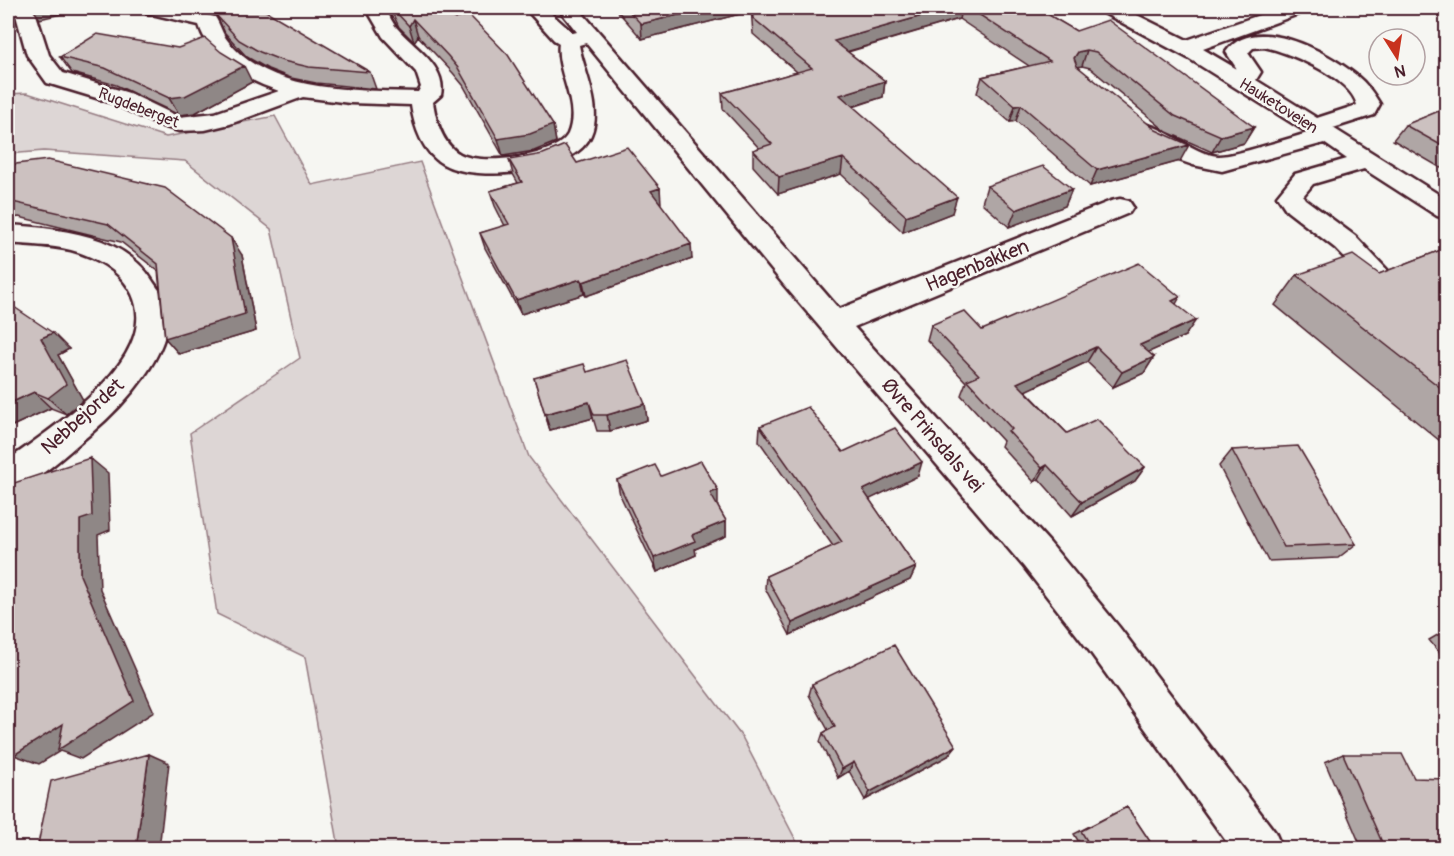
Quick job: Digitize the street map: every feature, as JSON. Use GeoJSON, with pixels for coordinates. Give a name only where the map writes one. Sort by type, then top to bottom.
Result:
{"type":"FeatureCollection","features":[{"type":"Feature","properties":{"kind":"street","name":"Rugdeberget"},"geometry":{"type":"LineString","coordinates":[[24,8],[37,51],[42,62],[55,78],[131,102],[181,125],[194,124],[247,110],[297,91]]}},
{"type":"Feature","properties":{"kind":"street","name":"Rugdeberget"},"geometry":{"type":"LineString","coordinates":[[150,8],[208,21],[213,38],[231,57],[259,76],[297,91],[421,99]]}},
{"type":"Feature","properties":{"kind":"street"},"geometry":{"type":"LineString","coordinates":[[376,8],[393,36],[412,53],[433,81],[434,88],[430,95],[421,99],[426,123],[441,151],[463,165],[493,167],[551,156],[576,143],[580,134],[580,103],[570,50],[581,37]]}},
{"type":"Feature","properties":{"kind":"street"},"geometry":{"type":"LineString","coordinates":[[535,8],[561,36],[581,37]]}},
{"type":"Feature","properties":{"kind":"street","name":"Øvre Prinsdals vei"},"geometry":{"type":"LineString","coordinates":[[568,8],[581,37],[1037,555],[1105,640],[1259,849]]}},
{"type":"Feature","properties":{"kind":"street","name":"Hauketoveien"},"geometry":{"type":"LineString","coordinates":[[1109,8],[1185,48],[1239,80],[1446,210]]}},
{"type":"Feature","properties":{"kind":"street"},"geometry":{"type":"LineString","coordinates":[[1185,48],[1297,8]]}},
{"type":"Feature","properties":{"kind":"street"},"geometry":{"type":"LineString","coordinates":[[1127,113],[1168,146],[1211,164],[1232,163],[1320,131],[1366,110],[1369,104],[1366,97],[1330,66],[1293,48],[1273,42],[1257,42],[1239,49],[1237,52],[1240,59],[1250,72],[1248,76],[1239,80]]}},
{"type":"Feature","properties":{"kind":"street"},"geometry":{"type":"LineString","coordinates":[[1366,161],[1304,179],[1290,196],[1296,205],[1345,242],[1380,277]]}},
{"type":"Feature","properties":{"kind":"street","name":"Hagenbakken"},"geometry":{"type":"LineString","coordinates":[[834,323],[1120,207]]}},
{"type":"Feature","properties":{"kind":"street","name":"Nebbejordet"},"geometry":{"type":"LineString","coordinates":[[8,234],[79,241],[103,251],[125,266],[141,281],[150,296],[154,322],[147,346],[118,387],[73,429],[8,478]]}},
{"type":"Feature","properties":{"kind":"shaded area"},"geometry":{"type":"Polygon","coordinates":[[[27,93],[166,137],[275,116],[312,185],[420,162],[529,457],[742,737],[800,848],[339,848],[305,657],[217,614],[190,433],[300,358],[271,229],[185,161],[44,151],[8,154],[8,94],[27,93]]]}},
{"type":"Feature","properties":{"kind":"building"},"geometry":{"type":"Polygon","coordinates":[[[217,8],[261,8],[370,72],[309,67],[283,61],[260,52],[239,40],[217,16],[217,8]]]}},
{"type":"Feature","properties":{"kind":"building"},"geometry":{"type":"Polygon","coordinates":[[[392,8],[448,8],[455,19],[469,15],[508,55],[553,125],[530,134],[498,139],[458,68],[413,19],[409,26],[392,8]]]}},
{"type":"Feature","properties":{"kind":"building"},"geometry":{"type":"Polygon","coordinates":[[[626,8],[707,8],[641,24],[626,8]]]}},
{"type":"Feature","properties":{"kind":"building"},"geometry":{"type":"Polygon","coordinates":[[[752,8],[950,8],[834,41],[885,81],[840,95],[957,197],[906,216],[843,158],[779,177],[753,150],[772,144],[722,93],[812,68],[753,18],[752,8]]]}},
{"type":"Feature","properties":{"kind":"building"},"geometry":{"type":"Polygon","coordinates":[[[969,8],[1037,8],[1076,31],[1108,20],[1254,127],[1221,136],[1175,116],[1096,52],[1087,50],[1078,52],[1074,58],[1077,66],[1156,130],[1189,145],[1097,170],[1021,105],[1015,106],[982,77],[1050,61],[969,8]]]}},
{"type":"Feature","properties":{"kind":"building"},"geometry":{"type":"Polygon","coordinates":[[[97,34],[178,48],[205,38],[221,52],[244,66],[185,96],[169,98],[105,68],[60,57],[97,34]]]}},
{"type":"Feature","properties":{"kind":"building"},"geometry":{"type":"Polygon","coordinates":[[[1446,108],[1446,148],[1405,125],[1446,108]]]}},
{"type":"Feature","properties":{"kind":"building"},"geometry":{"type":"Polygon","coordinates":[[[565,145],[577,163],[627,147],[660,188],[651,191],[691,244],[583,282],[581,279],[516,300],[480,233],[509,224],[490,191],[522,182],[509,160],[543,154],[565,145]]]}},
{"type":"Feature","properties":{"kind":"building"},"geometry":{"type":"Polygon","coordinates":[[[48,160],[165,188],[231,238],[245,314],[165,338],[158,264],[108,224],[8,201],[8,165],[48,160]]]}},
{"type":"Feature","properties":{"kind":"building"},"geometry":{"type":"Polygon","coordinates":[[[1043,166],[1072,189],[1016,210],[987,186],[1043,166]]]}},
{"type":"Feature","properties":{"kind":"building"},"geometry":{"type":"Polygon","coordinates":[[[1446,248],[1446,392],[1297,275],[1353,255],[1379,274],[1446,248]]]}},
{"type":"Feature","properties":{"kind":"building"},"geometry":{"type":"Polygon","coordinates":[[[1139,263],[1180,297],[1172,301],[1196,320],[1140,345],[1154,357],[1122,372],[1096,347],[1017,383],[1067,433],[1097,419],[1145,467],[1082,502],[1047,465],[1042,468],[1008,431],[1012,429],[967,380],[979,375],[931,325],[964,311],[982,330],[1139,263]]]}},
{"type":"Feature","properties":{"kind":"building"},"geometry":{"type":"Polygon","coordinates":[[[8,303],[53,333],[41,338],[66,384],[48,398],[34,392],[8,404],[8,303]]]}},
{"type":"Feature","properties":{"kind":"building"},"geometry":{"type":"Polygon","coordinates":[[[627,360],[645,404],[607,415],[594,415],[589,402],[545,414],[534,378],[584,364],[587,372],[627,360]]]}},
{"type":"Feature","properties":{"kind":"building"},"geometry":{"type":"Polygon","coordinates":[[[808,407],[843,452],[895,428],[922,462],[863,490],[916,567],[792,623],[766,576],[842,542],[760,426],[808,407]]]}},
{"type":"Feature","properties":{"kind":"building"},"geometry":{"type":"Polygon","coordinates":[[[1298,446],[1356,544],[1284,547],[1232,450],[1298,446]]]}},
{"type":"Feature","properties":{"kind":"building"},"geometry":{"type":"Polygon","coordinates":[[[90,458],[92,516],[80,520],[80,575],[134,701],[58,750],[63,724],[14,755],[8,734],[8,485],[90,458]]]}},
{"type":"Feature","properties":{"kind":"building"},"geometry":{"type":"Polygon","coordinates":[[[701,461],[718,490],[710,493],[726,521],[692,535],[695,541],[654,558],[617,480],[655,465],[661,476],[701,461]]]}},
{"type":"Feature","properties":{"kind":"building"},"geometry":{"type":"Polygon","coordinates":[[[894,645],[956,746],[870,792],[854,762],[842,769],[823,733],[835,727],[812,684],[894,645]]]}},
{"type":"Feature","properties":{"kind":"building"},"geometry":{"type":"Polygon","coordinates":[[[149,754],[136,849],[37,849],[51,781],[149,754]]]}},
{"type":"Feature","properties":{"kind":"building"},"geometry":{"type":"Polygon","coordinates":[[[1343,754],[1402,754],[1414,778],[1446,779],[1446,849],[1385,849],[1343,754]]]}},
{"type":"Feature","properties":{"kind":"building"},"geometry":{"type":"Polygon","coordinates":[[[1127,807],[1155,849],[1092,849],[1081,831],[1127,807]]]}}]}
